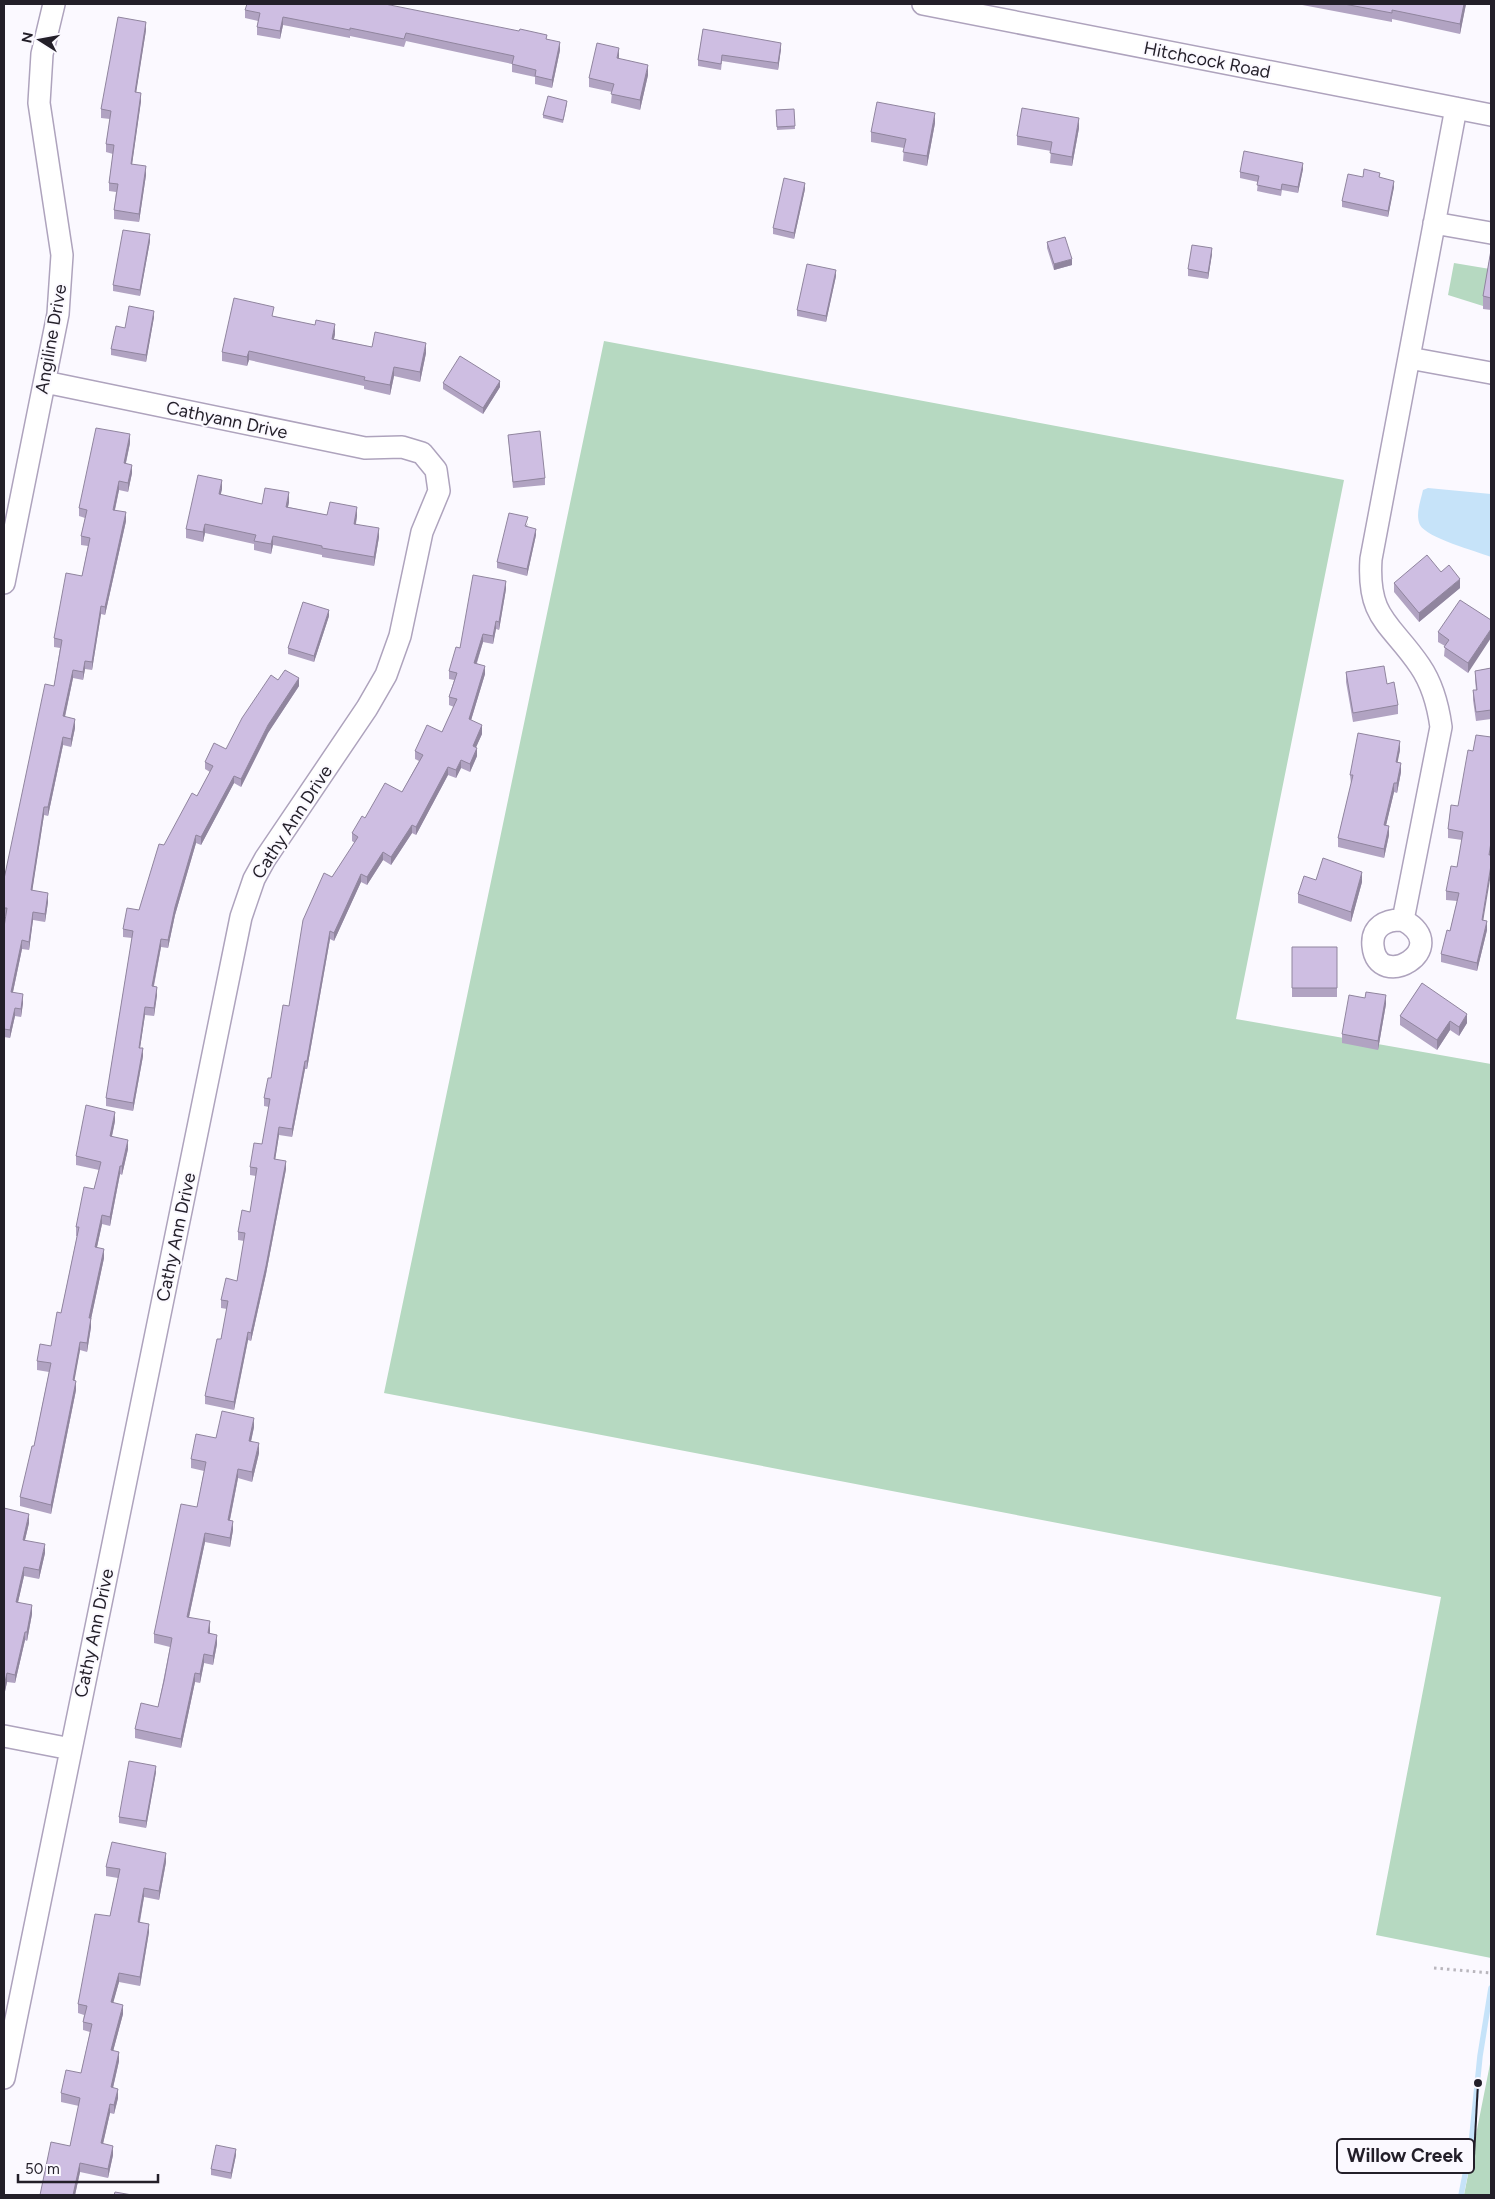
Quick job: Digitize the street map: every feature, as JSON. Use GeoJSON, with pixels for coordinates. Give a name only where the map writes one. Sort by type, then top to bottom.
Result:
{"type":"FeatureCollection","features":[{"type":"Feature","properties":{"kind":"street","name":"Angiline Drive"},"geometry":{"type":"LineString","coordinates":[[4,583],[58,314],[62,277],[62,255],[39,103],[42,54],[54,4]]}},
{"type":"Feature","properties":{"kind":"street","name":"Hitchcock Road"},"geometry":{"type":"LineString","coordinates":[[923,4],[1491,115]]}},
{"type":"Feature","properties":{"kind":"street"},"geometry":{"type":"LineString","coordinates":[[1403,920],[1441,727],[1438,703],[1429,681],[1420,665],[1384,623],[1369,581],[1371,559],[1456,108]]}},
{"type":"Feature","properties":{"kind":"street"},"geometry":{"type":"LineString","coordinates":[[1434,223],[1491,233]]}},
{"type":"Feature","properties":{"kind":"street"},"geometry":{"type":"LineString","coordinates":[[1409,358],[1491,373]]}},
{"type":"Feature","properties":{"kind":"street","name":"Cathyann Drive"},"geometry":{"type":"LineString","coordinates":[[45,382],[365,448],[410,448]]}},
{"type":"Feature","properties":{"kind":"street","name":"Cathy Ann Drive"},"geometry":{"type":"LineString","coordinates":[[4,2078],[241,916],[254,879],[265,859],[367,708],[386,675],[394,654],[422,532],[439,491],[436,470],[429,459],[410,448]]}},
{"type":"Feature","properties":{"kind":"street"},"geometry":{"type":"LineString","coordinates":[[4,1736],[71,1749]]}},
{"type":"Feature","properties":{"kind":"path"},"geometry":{"type":"LineString","coordinates":[[1434,1968],[1491,1972]]}},
{"type":"Feature","properties":{"kind":"green space"},"geometry":{"type":"Polygon","coordinates":[[[1454,263],[1490,269],[1483,306],[1448,295],[1454,263]]]}},
{"type":"Feature","properties":{"kind":"green space"},"geometry":{"type":"Polygon","coordinates":[[[604,341],[1344,480],[1236,1019],[1491,1064],[1491,1958],[1376,1935],[1441,1597],[384,1393],[604,341]]]}},
{"type":"Feature","properties":{"kind":"green space"},"geometry":{"type":"Polygon","coordinates":[[[1491,2059],[1491,2195],[1464,2195],[1491,2059]]]}},
{"type":"Feature","properties":{"kind":"water"},"geometry":{"type":"Polygon","coordinates":[[[1428,488],[1491,494],[1491,557],[1452,544],[1424,530],[1420,525],[1418,512],[1423,490],[1428,488]]]}},
{"type":"Feature","properties":{"kind":"building"},"geometry":{"type":"Polygon","coordinates":[[[247,4],[385,4],[519,31],[520,29],[547,35],[546,39],[560,42],[552,80],[535,76],[536,70],[512,64],[514,56],[406,33],[404,39],[283,17],[280,31],[257,27],[260,13],[245,10],[247,4]]]}},
{"type":"Feature","properties":{"kind":"building"},"geometry":{"type":"Polygon","coordinates":[[[1344,4],[1464,4],[1460,24],[1392,10],[1392,13],[1344,4]]]}},
{"type":"Feature","properties":{"kind":"building"},"geometry":{"type":"Polygon","coordinates":[[[118,17],[146,22],[135,92],[141,93],[131,164],[146,166],[139,214],[114,210],[118,184],[109,183],[114,145],[106,144],[111,111],[101,109],[118,17]]]}},
{"type":"Feature","properties":{"kind":"building"},"geometry":{"type":"Polygon","coordinates":[[[703,29],[781,43],[778,63],[722,55],[721,64],[698,60],[703,29]]]}},
{"type":"Feature","properties":{"kind":"building"},"geometry":{"type":"Polygon","coordinates":[[[597,43],[619,48],[617,58],[648,65],[640,100],[611,94],[614,84],[589,78],[597,43]]]}},
{"type":"Feature","properties":{"kind":"building"},"geometry":{"type":"Polygon","coordinates":[[[548,96],[567,101],[563,120],[543,115],[548,96]]]}},
{"type":"Feature","properties":{"kind":"building"},"geometry":{"type":"Polygon","coordinates":[[[877,102],[935,113],[927,156],[903,152],[906,139],[871,132],[877,102]]]}},
{"type":"Feature","properties":{"kind":"building"},"geometry":{"type":"Polygon","coordinates":[[[1022,108],[1079,118],[1072,157],[1050,153],[1052,142],[1017,136],[1022,108]]]}},
{"type":"Feature","properties":{"kind":"building"},"geometry":{"type":"Polygon","coordinates":[[[794,109],[795,126],[777,127],[776,110],[794,109]]]}},
{"type":"Feature","properties":{"kind":"building"},"geometry":{"type":"Polygon","coordinates":[[[1244,151],[1303,163],[1298,187],[1282,184],[1281,190],[1257,185],[1259,176],[1240,172],[1244,151]]]}},
{"type":"Feature","properties":{"kind":"building"},"geometry":{"type":"Polygon","coordinates":[[[1364,169],[1380,173],[1379,177],[1394,181],[1388,211],[1342,201],[1348,174],[1363,177],[1364,169]]]}},
{"type":"Feature","properties":{"kind":"building"},"geometry":{"type":"Polygon","coordinates":[[[784,178],[805,183],[794,233],[773,228],[784,178]]]}},
{"type":"Feature","properties":{"kind":"building"},"geometry":{"type":"Polygon","coordinates":[[[123,230],[150,234],[140,290],[113,285],[123,230]]]}},
{"type":"Feature","properties":{"kind":"building"},"geometry":{"type":"Polygon","coordinates":[[[1065,237],[1072,259],[1054,264],[1047,242],[1065,237]]]}},
{"type":"Feature","properties":{"kind":"building"},"geometry":{"type":"Polygon","coordinates":[[[1192,245],[1212,248],[1208,273],[1188,269],[1192,245]]]}},
{"type":"Feature","properties":{"kind":"building"},"geometry":{"type":"Polygon","coordinates":[[[1491,250],[1491,298],[1483,296],[1491,250]]]}},
{"type":"Feature","properties":{"kind":"building"},"geometry":{"type":"Polygon","coordinates":[[[807,264],[836,270],[826,316],[797,310],[807,264]]]}},
{"type":"Feature","properties":{"kind":"building"},"geometry":{"type":"Polygon","coordinates":[[[234,298],[274,307],[272,316],[315,325],[316,320],[335,324],[332,339],[372,347],[375,332],[426,343],[420,372],[394,367],[390,385],[364,380],[365,377],[249,351],[247,357],[222,352],[234,298]]]}},
{"type":"Feature","properties":{"kind":"building"},"geometry":{"type":"Polygon","coordinates":[[[129,306],[154,311],[146,355],[111,349],[116,326],[125,328],[129,306]]]}},
{"type":"Feature","properties":{"kind":"building"},"geometry":{"type":"Polygon","coordinates":[[[460,356],[500,381],[483,408],[443,383],[460,356]]]}},
{"type":"Feature","properties":{"kind":"building"},"geometry":{"type":"Polygon","coordinates":[[[96,428],[130,434],[124,463],[132,465],[128,483],[119,481],[113,510],[126,512],[105,607],[101,606],[92,662],[85,661],[83,672],[73,670],[63,716],[75,719],[71,739],[63,737],[48,807],[44,807],[31,890],[48,893],[45,914],[33,912],[29,942],[22,940],[11,992],[23,994],[21,1009],[15,1008],[10,1030],[4,1029],[4,927],[7,908],[4,908],[4,879],[45,684],[54,686],[62,640],[54,638],[66,573],[82,576],[90,538],[81,536],[87,510],[79,508],[96,428]]]}},
{"type":"Feature","properties":{"kind":"building"},"geometry":{"type":"Polygon","coordinates":[[[540,431],[545,478],[513,482],[508,435],[540,431]]]}},
{"type":"Feature","properties":{"kind":"building"},"geometry":{"type":"Polygon","coordinates":[[[198,475],[222,480],[219,494],[262,504],[265,488],[289,492],[286,507],[327,515],[330,502],[357,507],[354,524],[379,528],[374,557],[322,548],[322,546],[273,536],[271,544],[254,541],[256,535],[205,524],[203,532],[186,529],[198,475]]]}},
{"type":"Feature","properties":{"kind":"building"},"geometry":{"type":"Polygon","coordinates":[[[509,513],[528,517],[525,526],[536,529],[527,569],[497,562],[509,513]]]}},
{"type":"Feature","properties":{"kind":"building"},"geometry":{"type":"Polygon","coordinates":[[[1427,555],[1441,572],[1449,565],[1460,579],[1419,613],[1394,583],[1427,555]]]}},
{"type":"Feature","properties":{"kind":"building"},"geometry":{"type":"Polygon","coordinates":[[[473,575],[506,581],[499,622],[496,621],[493,636],[483,634],[474,663],[485,666],[469,719],[482,725],[473,746],[477,748],[470,764],[461,760],[456,770],[448,767],[416,827],[412,825],[391,857],[383,852],[367,877],[361,874],[334,933],[330,931],[307,1061],[305,1061],[292,1129],[279,1127],[274,1159],[286,1161],[266,1266],[251,1333],[248,1332],[234,1402],[205,1396],[217,1339],[221,1339],[228,1301],[221,1300],[226,1278],[237,1281],[245,1233],[238,1232],[242,1210],[250,1212],[257,1168],[250,1167],[254,1143],[262,1144],[270,1099],[264,1098],[268,1078],[271,1078],[283,1005],[289,1006],[303,920],[324,873],[332,877],[358,837],[352,833],[362,816],[365,818],[385,783],[402,792],[423,755],[415,751],[427,725],[442,732],[457,699],[449,697],[457,673],[449,671],[456,647],[460,648],[473,575]]]}},
{"type":"Feature","properties":{"kind":"building"},"geometry":{"type":"Polygon","coordinates":[[[1460,600],[1491,620],[1491,629],[1468,663],[1444,647],[1449,640],[1438,632],[1460,600]]]}},
{"type":"Feature","properties":{"kind":"building"},"geometry":{"type":"Polygon","coordinates":[[[303,602],[329,610],[314,656],[288,648],[303,602]]]}},
{"type":"Feature","properties":{"kind":"building"},"geometry":{"type":"Polygon","coordinates":[[[1384,666],[1387,684],[1394,682],[1398,705],[1353,713],[1346,672],[1384,666]]]}},
{"type":"Feature","properties":{"kind":"building"},"geometry":{"type":"Polygon","coordinates":[[[1491,668],[1491,710],[1476,712],[1473,690],[1477,690],[1475,671],[1491,668]]]}},
{"type":"Feature","properties":{"kind":"building"},"geometry":{"type":"Polygon","coordinates":[[[285,670],[299,678],[268,725],[241,779],[234,776],[201,837],[196,835],[175,907],[168,940],[161,939],[152,986],[157,987],[154,1008],[145,1007],[139,1048],[143,1048],[133,1103],[106,1098],[133,931],[123,929],[127,908],[139,910],[159,844],[164,845],[192,793],[197,796],[213,766],[205,762],[214,743],[226,749],[242,718],[271,675],[278,680],[285,670]]]}},
{"type":"Feature","properties":{"kind":"building"},"geometry":{"type":"Polygon","coordinates":[[[1358,733],[1400,741],[1396,762],[1401,763],[1384,825],[1389,826],[1384,849],[1338,838],[1353,775],[1350,775],[1358,733]]]}},
{"type":"Feature","properties":{"kind":"building"},"geometry":{"type":"Polygon","coordinates":[[[1476,735],[1491,737],[1491,842],[1489,855],[1491,855],[1491,865],[1482,920],[1487,921],[1477,963],[1441,954],[1447,930],[1450,931],[1459,893],[1446,891],[1451,866],[1457,867],[1463,832],[1448,829],[1451,805],[1458,806],[1468,750],[1473,751],[1476,735]]]}},
{"type":"Feature","properties":{"kind":"building"},"geometry":{"type":"Polygon","coordinates":[[[1323,858],[1362,872],[1351,912],[1298,894],[1304,876],[1316,880],[1323,858]]]}},
{"type":"Feature","properties":{"kind":"building"},"geometry":{"type":"Polygon","coordinates":[[[1292,947],[1337,947],[1337,988],[1292,988],[1292,947]]]}},
{"type":"Feature","properties":{"kind":"building"},"geometry":{"type":"Polygon","coordinates":[[[1422,983],[1467,1014],[1459,1027],[1450,1021],[1437,1040],[1400,1016],[1422,983]]]}},
{"type":"Feature","properties":{"kind":"building"},"geometry":{"type":"Polygon","coordinates":[[[1366,992],[1386,995],[1378,1041],[1342,1034],[1349,995],[1365,998],[1366,992]]]}},
{"type":"Feature","properties":{"kind":"building"},"geometry":{"type":"Polygon","coordinates":[[[86,1105],[115,1112],[110,1136],[128,1140],[122,1166],[120,1166],[110,1217],[102,1215],[95,1247],[104,1249],[89,1318],[91,1318],[87,1343],[80,1342],[73,1380],[76,1381],[51,1505],[20,1497],[32,1446],[34,1446],[51,1363],[37,1361],[40,1344],[51,1346],[57,1312],[61,1313],[79,1227],[76,1227],[84,1187],[94,1189],[101,1162],[76,1156],[86,1105]]]}},
{"type":"Feature","properties":{"kind":"building"},"geometry":{"type":"Polygon","coordinates":[[[222,1411],[254,1418],[249,1441],[259,1443],[252,1472],[238,1469],[228,1520],[233,1521],[230,1538],[205,1533],[187,1617],[210,1621],[208,1633],[217,1635],[213,1656],[204,1654],[200,1674],[195,1673],[181,1739],[135,1729],[141,1703],[158,1707],[164,1681],[172,1638],[154,1634],[181,1504],[197,1507],[206,1462],[191,1459],[196,1434],[216,1438],[222,1411]]]}},
{"type":"Feature","properties":{"kind":"building"},"geometry":{"type":"Polygon","coordinates":[[[4,1508],[29,1514],[23,1540],[45,1544],[39,1570],[24,1567],[16,1602],[32,1605],[27,1632],[25,1632],[15,1675],[7,1673],[4,1687],[4,1508]]]}},
{"type":"Feature","properties":{"kind":"building"},"geometry":{"type":"Polygon","coordinates":[[[129,1761],[156,1766],[146,1821],[119,1817],[129,1761]]]}},
{"type":"Feature","properties":{"kind":"building"},"geometry":{"type":"Polygon","coordinates":[[[112,1842],[166,1853],[159,1891],[144,1888],[138,1922],[149,1924],[140,1977],[119,1973],[111,2002],[123,2005],[111,2050],[119,2052],[111,2087],[118,2089],[114,2105],[110,2104],[101,2143],[113,2146],[108,2169],[80,2163],[73,2195],[40,2195],[51,2142],[70,2146],[80,2098],[61,2093],[66,2070],[81,2073],[92,2024],[83,2022],[87,2006],[78,2004],[95,1914],[110,1916],[120,1869],[106,1867],[112,1842]]]}},
{"type":"Feature","properties":{"kind":"building"},"geometry":{"type":"Polygon","coordinates":[[[216,2145],[236,2149],[231,2173],[211,2169],[216,2145]]]}},
{"type":"Feature","properties":{"kind":"building"},"geometry":{"type":"Polygon","coordinates":[[[115,2192],[132,2195],[114,2195],[115,2192]]]}},
{"type":"Feature","properties":{"kind":"waterway"},"geometry":{"type":"LineString","coordinates":[[1461,2195],[1471,2145],[1480,2056],[1491,1988]]}},
{"type":"Feature","properties":{"kind":"place","name":"Willow Creek"},"geometry":{"type":"Point","coordinates":[1478,2083]}}]}
